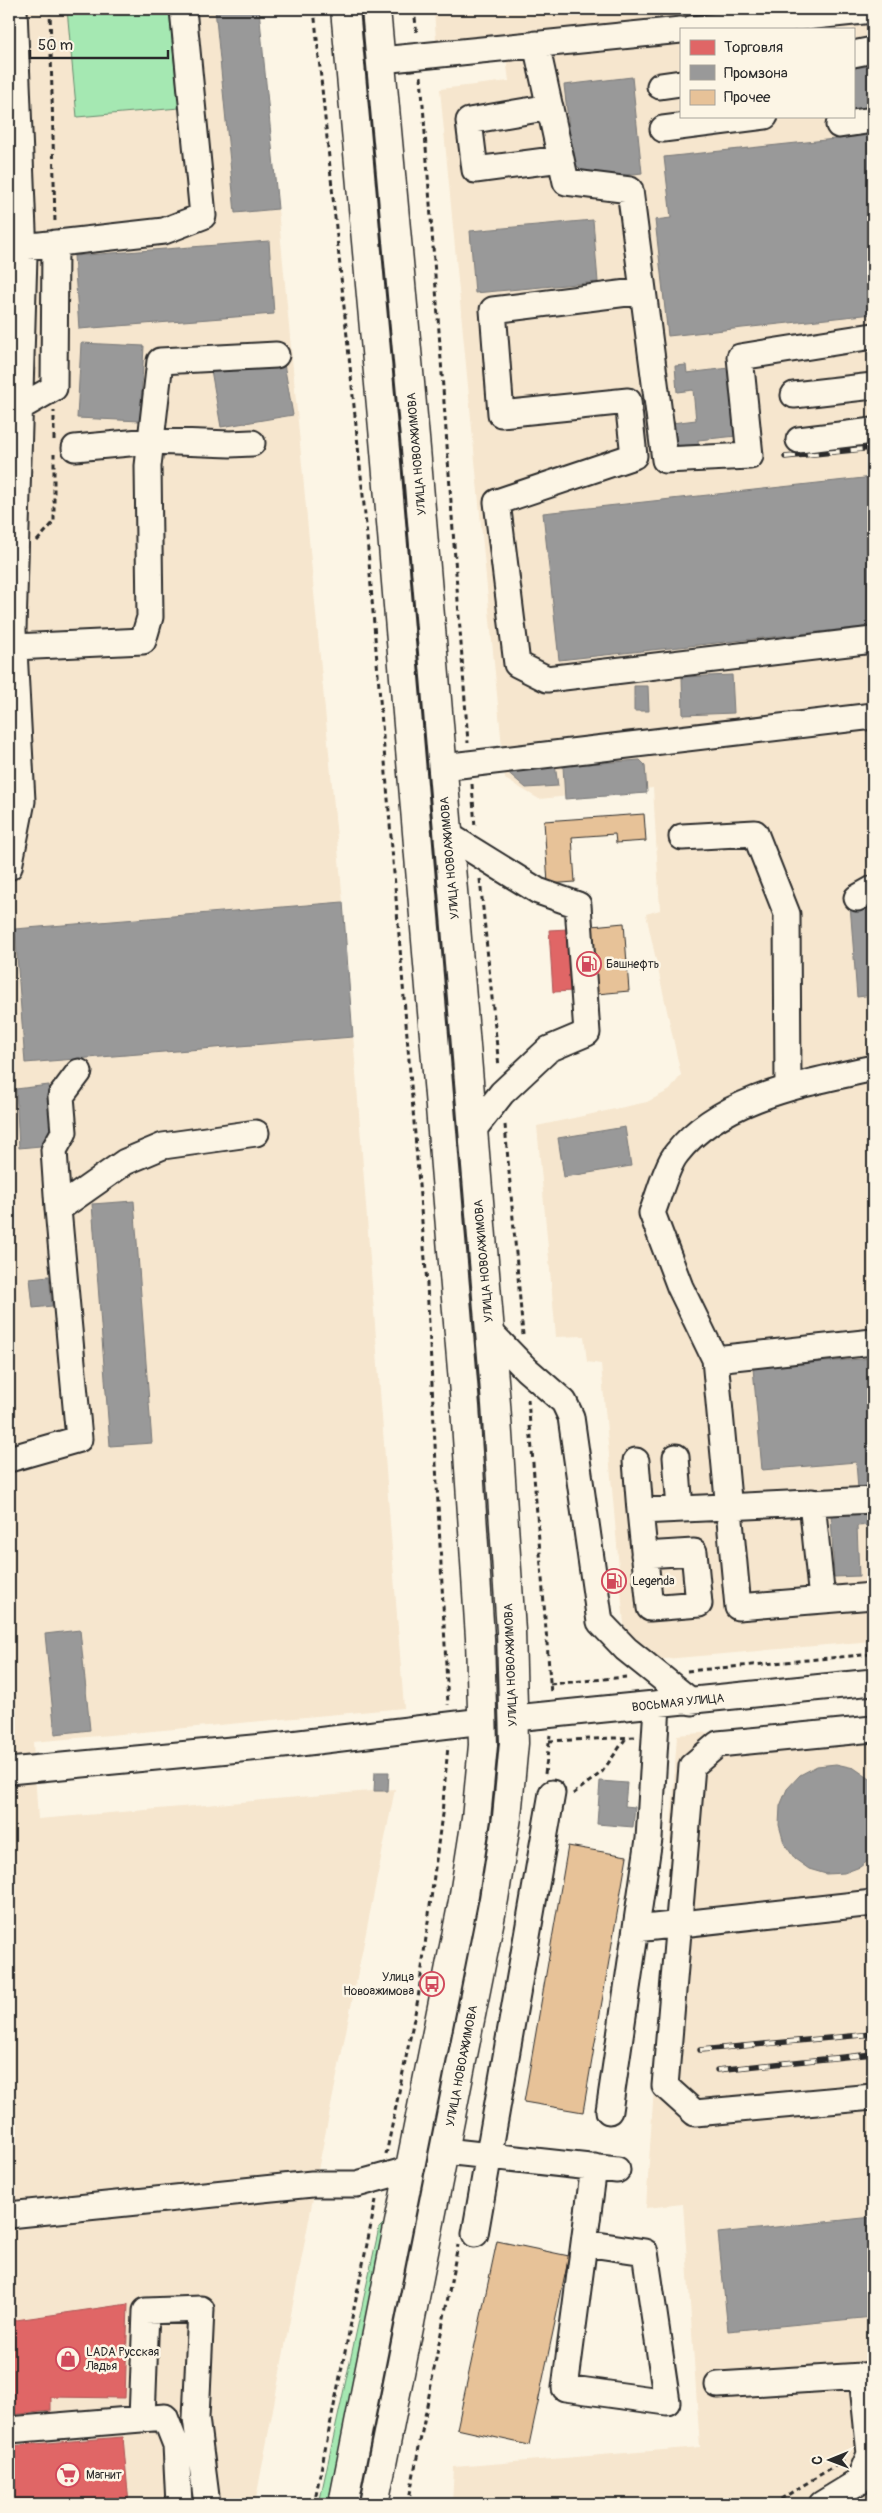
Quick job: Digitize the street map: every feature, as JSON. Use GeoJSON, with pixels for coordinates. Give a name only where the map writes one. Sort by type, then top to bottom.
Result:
{"type":"FeatureCollection","features":[{"type":"Feature","properties":{"kind":"main road"},"geometry":{"type":"LineString","coordinates":[[343,2504],[465,1892],[476,1819],[483,1721],[465,1406],[385,450],[345,9]]}},
{"type":"Feature","properties":{"kind":"main road","name":"УЛИЦА НОВОАЖИМОВА"},"geometry":{"type":"LineString","coordinates":[[374,2504],[494,1899],[507,1817],[515,1718],[490,1332],[443,767],[376,9]]}},
{"type":"Feature","properties":{"kind":"main road","name":"ВОСЬМАЯ УЛИЦА"},"geometry":{"type":"LineString","coordinates":[[483,1721],[515,1718]]}},
{"type":"Feature","properties":{"kind":"street"},"geometry":{"type":"LineString","coordinates":[[9,867],[22,801],[12,637],[23,247],[14,9]]}},
{"type":"Feature","properties":{"kind":"street"},"geometry":{"type":"LineString","coordinates":[[23,247],[164,231],[203,216],[183,9]]}},
{"type":"Feature","properties":{"kind":"street"},"geometry":{"type":"LineString","coordinates":[[704,28],[873,10]]}},
{"type":"Feature","properties":{"kind":"street"},"geometry":{"type":"LineString","coordinates":[[380,60],[680,30]]}},
{"type":"Feature","properties":{"kind":"street"},"geometry":{"type":"LineString","coordinates":[[536,44],[566,182],[630,190],[666,460],[750,456],[740,357],[873,336]]}},
{"type":"Feature","properties":{"kind":"street"},"geometry":{"type":"LineString","coordinates":[[854,54],[873,50]]}},
{"type":"Feature","properties":{"kind":"street"},"geometry":{"type":"LineString","coordinates":[[550,107],[470,121],[475,170],[561,159]]}},
{"type":"Feature","properties":{"kind":"street"},"geometry":{"type":"LineString","coordinates":[[663,129],[749,118]]}},
{"type":"Feature","properties":{"kind":"street"},"geometry":{"type":"LineString","coordinates":[[839,125],[873,120]]}},
{"type":"Feature","properties":{"kind":"street"},"geometry":{"type":"LineString","coordinates":[[19,408],[54,388],[55,243]]}},
{"type":"Feature","properties":{"kind":"street"},"geometry":{"type":"LineString","coordinates":[[643,291],[493,310],[501,414],[628,401],[634,456],[497,502],[517,664],[547,679],[873,640]]}},
{"type":"Feature","properties":{"kind":"street"},"geometry":{"type":"LineString","coordinates":[[12,637],[143,641],[150,617],[148,466],[160,361],[276,355]]}},
{"type":"Feature","properties":{"kind":"street"},"geometry":{"type":"LineString","coordinates":[[794,395],[873,386]]}},
{"type":"Feature","properties":{"kind":"street"},"geometry":{"type":"LineString","coordinates":[[799,440],[873,431]]}},
{"type":"Feature","properties":{"kind":"street"},"geometry":{"type":"LineString","coordinates":[[75,448],[151,442],[230,444],[252,442]]}},
{"type":"Feature","properties":{"kind":"street"},"geometry":{"type":"LineString","coordinates":[[443,767],[873,716]]}},
{"type":"Feature","properties":{"kind":"street"},"geometry":{"type":"LineString","coordinates":[[682,837],[755,833],[787,914],[788,1086]]}},
{"type":"Feature","properties":{"kind":"street"},"geometry":{"type":"LineString","coordinates":[[448,835],[538,891],[578,905],[587,1033],[549,1049],[502,1093],[473,1130]]}},
{"type":"Feature","properties":{"kind":"street"},"geometry":{"type":"LineString","coordinates":[[873,1068],[788,1086],[711,1120],[676,1154],[652,1213],[680,1287],[714,1359],[738,1608],[873,1596]]}},
{"type":"Feature","properties":{"kind":"street"},"geometry":{"type":"LineString","coordinates":[[9,1459],[78,1439],[54,1150],[64,1132],[61,1096],[80,1072]]}},
{"type":"Feature","properties":{"kind":"street"},"geometry":{"type":"LineString","coordinates":[[58,1209],[124,1162],[163,1146],[256,1133]]}},
{"type":"Feature","properties":{"kind":"street"},"geometry":{"type":"LineString","coordinates":[[490,1332],[526,1369],[564,1402],[571,1417],[600,1622],[626,1648],[692,1702]]}},
{"type":"Feature","properties":{"kind":"street"},"geometry":{"type":"LineString","coordinates":[[714,1359],[873,1342]]}},
{"type":"Feature","properties":{"kind":"street"},"geometry":{"type":"LineString","coordinates":[[676,1456],[680,1509]]}},
{"type":"Feature","properties":{"kind":"street"},"geometry":{"type":"LineString","coordinates":[[636,1461],[644,1555]]}},
{"type":"Feature","properties":{"kind":"street"},"geometry":{"type":"LineString","coordinates":[[640,1511],[873,1500]]}},
{"type":"Feature","properties":{"kind":"street"},"geometry":{"type":"LineString","coordinates":[[812,1502],[822,1600]]}},
{"type":"Feature","properties":{"kind":"street","name":"ВОСЬМАЯ УЛИЦА"},"geometry":{"type":"LineString","coordinates":[[515,1718],[692,1702],[873,1682]]}},
{"type":"Feature","properties":{"kind":"street"},"geometry":{"type":"LineString","coordinates":[[609,2111],[650,1839],[657,1705]]}},
{"type":"Feature","properties":{"kind":"street"},"geometry":{"type":"LineString","coordinates":[[9,1772],[283,1745],[483,1721]]}},
{"type":"Feature","properties":{"kind":"street"},"geometry":{"type":"LineString","coordinates":[[873,1729],[718,1744],[692,1766],[677,1925],[665,2086],[695,2112],[873,2097]]}},
{"type":"Feature","properties":{"kind":"street"},"geometry":{"type":"LineString","coordinates":[[475,2234],[550,1804]]}},
{"type":"Feature","properties":{"kind":"street"},"geometry":{"type":"LineString","coordinates":[[636,1929],[873,1903]]}},
{"type":"Feature","properties":{"kind":"street"},"geometry":{"type":"LineString","coordinates":[[445,2152],[606,2169],[584,2242],[565,2388],[667,2402],[645,2252],[584,2242]]}},
{"type":"Feature","properties":{"kind":"street"},"geometry":{"type":"LineString","coordinates":[[9,2215],[312,2184],[357,2184],[411,2169]]}},
{"type":"Feature","properties":{"kind":"street"},"geometry":{"type":"LineString","coordinates":[[142,2419],[146,2311],[201,2309],[196,2418],[207,2504]]}},
{"type":"Feature","properties":{"kind":"street"},"geometry":{"type":"LineString","coordinates":[[718,2385],[868,2375],[870,2454],[858,2482],[822,2504]]}},
{"type":"Feature","properties":{"kind":"street"},"geometry":{"type":"LineString","coordinates":[[9,2430],[166,2418],[176,2446],[179,2504]]}},
{"type":"Feature","properties":{"kind":"street"},"geometry":{"type":"LineString","coordinates":[[172,2431],[196,2418]]}},
{"type":"Feature","properties":{"kind":"path"},"geometry":{"type":"LineString","coordinates":[[50,9],[55,243]]}},
{"type":"Feature","properties":{"kind":"path"},"geometry":{"type":"LineString","coordinates":[[314,9],[366,525],[425,1264],[449,1725],[442,1814],[418,1999],[314,2504]]}},
{"type":"Feature","properties":{"kind":"path"},"geometry":{"type":"LineString","coordinates":[[13,575],[27,552],[54,522],[54,388]]}},
{"type":"Feature","properties":{"kind":"path"},"geometry":{"type":"LineString","coordinates":[[550,1684],[873,1654]]}},
{"type":"Feature","properties":{"kind":"path"},"geometry":{"type":"LineString","coordinates":[[549,1741],[655,1735]]}},
{"type":"Feature","properties":{"kind":"path"},"geometry":{"type":"LineString","coordinates":[[550,1804],[602,1772],[626,1738]]}},
{"type":"Feature","properties":{"kind":"path"},"geometry":{"type":"LineString","coordinates":[[772,2504],[869,2445]]}},
{"type":"Feature","properties":{"kind":"shaded area"},"geometry":{"type":"Polygon","coordinates":[[[9,9],[215,9],[235,213],[278,209],[343,902],[404,1708],[33,1742],[38,1819],[395,1789],[318,2170],[9,2204],[9,9]]]}},
{"type":"Feature","properties":{"kind":"shaded area"},"geometry":{"type":"Polygon","coordinates":[[[434,9],[873,9],[873,1641],[653,1660],[625,1636],[601,1364],[587,1362],[584,1336],[556,1337],[537,1126],[647,1102],[670,1090],[681,1075],[646,914],[660,910],[653,788],[539,799],[505,779],[440,89],[509,81],[503,35],[436,40],[434,9]]]}},
{"type":"Feature","properties":{"kind":"shaded area"},"geometry":{"type":"Polygon","coordinates":[[[873,1718],[873,2504],[452,2504],[454,2467],[700,2447],[683,2204],[646,2208],[677,1735],[873,1718]]]}},
{"type":"Feature","properties":{"kind":"shaded area"},"geometry":{"type":"Polygon","coordinates":[[[314,2193],[255,2504],[9,2504],[9,2228],[314,2193]]]}},
{"type":"Feature","properties":{"kind":"green space"},"geometry":{"type":"Polygon","coordinates":[[[67,9],[169,9],[179,108],[77,117],[67,9]]]}},
{"type":"Feature","properties":{"kind":"green space"},"geometry":{"type":"Polygon","coordinates":[[[386,2221],[328,2504],[319,2504],[379,2228],[386,2221]]]}},
{"type":"Feature","properties":{"kind":"building: Торговля"},"geometry":{"type":"Polygon","coordinates":[[[568,929],[569,951],[594,949],[595,968],[572,969],[574,991],[553,992],[549,930],[568,929]]]}},
{"type":"Feature","properties":{"kind":"building: Торговля","name":"LADA Русская Ладья"},"geometry":{"type":"Polygon","coordinates":[[[128,2304],[125,2398],[51,2397],[51,2411],[9,2415],[9,2321],[128,2304]]]}},
{"type":"Feature","properties":{"kind":"building: Торговля","name":"Магнит"},"geometry":{"type":"Polygon","coordinates":[[[123,2437],[129,2504],[9,2504],[9,2446],[123,2437]]]}},
{"type":"Feature","properties":{"kind":"building: Промзона"},"geometry":{"type":"Polygon","coordinates":[[[215,9],[259,9],[278,209],[235,213],[215,9]]]}},
{"type":"Feature","properties":{"kind":"building: Промзона"},"geometry":{"type":"Polygon","coordinates":[[[871,66],[873,109],[854,112],[854,68],[871,66]]]}},
{"type":"Feature","properties":{"kind":"building: Промзона"},"geometry":{"type":"Polygon","coordinates":[[[632,77],[642,173],[590,179],[573,162],[564,85],[632,77]]]}},
{"type":"Feature","properties":{"kind":"building: Промзона"},"geometry":{"type":"Polygon","coordinates":[[[873,135],[873,314],[668,336],[655,220],[671,218],[664,157],[873,135]]]}},
{"type":"Feature","properties":{"kind":"building: Промзона"},"geometry":{"type":"Polygon","coordinates":[[[593,220],[598,282],[475,293],[470,231],[593,220]]]}},
{"type":"Feature","properties":{"kind":"building: Промзона"},"geometry":{"type":"Polygon","coordinates":[[[269,241],[274,314],[79,329],[74,256],[269,241]]]}},
{"type":"Feature","properties":{"kind":"building: Промзона"},"geometry":{"type":"Polygon","coordinates":[[[81,343],[144,346],[140,421],[77,418],[81,343]]]}},
{"type":"Feature","properties":{"kind":"building: Промзона"},"geometry":{"type":"Polygon","coordinates":[[[283,358],[293,415],[221,427],[211,370],[283,358]]]}},
{"type":"Feature","properties":{"kind":"building: Промзона"},"geometry":{"type":"Polygon","coordinates":[[[686,365],[687,373],[729,368],[737,436],[698,440],[699,448],[675,451],[672,423],[696,420],[693,390],[677,392],[675,366],[686,365]]]}},
{"type":"Feature","properties":{"kind":"building: Промзона"},"geometry":{"type":"Polygon","coordinates":[[[873,477],[873,626],[559,660],[543,513],[873,477]]]}},
{"type":"Feature","properties":{"kind":"building: Промзона"},"geometry":{"type":"Polygon","coordinates":[[[732,675],[734,713],[683,715],[682,677],[732,675]]]}},
{"type":"Feature","properties":{"kind":"building: Промзона"},"geometry":{"type":"Polygon","coordinates":[[[634,686],[648,686],[649,711],[634,711],[634,686]]]}},
{"type":"Feature","properties":{"kind":"building: Промзона"},"geometry":{"type":"Polygon","coordinates":[[[640,760],[645,765],[647,793],[565,799],[563,766],[640,760]]]}},
{"type":"Feature","properties":{"kind":"building: Промзона"},"geometry":{"type":"Polygon","coordinates":[[[555,764],[558,786],[526,788],[504,769],[555,764]]]}},
{"type":"Feature","properties":{"kind":"building: Промзона"},"geometry":{"type":"Polygon","coordinates":[[[343,902],[353,1037],[25,1063],[15,929],[343,902]]]}},
{"type":"Feature","properties":{"kind":"building: Промзона"},"geometry":{"type":"Polygon","coordinates":[[[873,902],[873,995],[857,997],[850,904],[873,902]]]}},
{"type":"Feature","properties":{"kind":"building: Промзона"},"geometry":{"type":"Polygon","coordinates":[[[49,1085],[51,1145],[19,1148],[16,1089],[49,1085]]]}},
{"type":"Feature","properties":{"kind":"building: Промзона"},"geometry":{"type":"Polygon","coordinates":[[[625,1127],[631,1166],[564,1177],[558,1138],[625,1127]]]}},
{"type":"Feature","properties":{"kind":"building: Промзона"},"geometry":{"type":"Polygon","coordinates":[[[134,1201],[152,1443],[110,1446],[92,1204],[134,1201]]]}},
{"type":"Feature","properties":{"kind":"building: Промзона"},"geometry":{"type":"Polygon","coordinates":[[[49,1276],[52,1306],[33,1308],[30,1278],[49,1276]]]}},
{"type":"Feature","properties":{"kind":"building: Промзона"},"geometry":{"type":"Polygon","coordinates":[[[873,1358],[873,1487],[858,1489],[856,1462],[762,1470],[753,1368],[873,1358]]]}},
{"type":"Feature","properties":{"kind":"building: Промзона"},"geometry":{"type":"Polygon","coordinates":[[[873,1511],[873,1525],[857,1526],[859,1576],[834,1577],[831,1514],[873,1511]]]}},
{"type":"Feature","properties":{"kind":"building: Промзона"},"geometry":{"type":"Polygon","coordinates":[[[80,1630],[90,1730],[55,1734],[45,1634],[80,1630]]]}},
{"type":"Feature","properties":{"kind":"building: Промзона"},"geometry":{"type":"Polygon","coordinates":[[[836,1764],[854,1768],[873,1781],[873,1857],[860,1867],[844,1873],[826,1874],[809,1869],[795,1859],[784,1843],[779,1825],[780,1806],[787,1789],[800,1775],[817,1766],[836,1764]]]}},
{"type":"Feature","properties":{"kind":"building: Промзона"},"geometry":{"type":"Polygon","coordinates":[[[375,1772],[389,1772],[388,1791],[374,1791],[375,1772]]]}},
{"type":"Feature","properties":{"kind":"building: Промзона"},"geometry":{"type":"Polygon","coordinates":[[[600,1781],[627,1783],[625,1806],[635,1807],[633,1827],[597,1824],[600,1781]]]}},
{"type":"Feature","properties":{"kind":"building: Промзона"},"geometry":{"type":"Polygon","coordinates":[[[873,2217],[873,2317],[728,2331],[718,2233],[873,2217]]]}},
{"type":"Feature","properties":{"kind":"building: Прочее"},"geometry":{"type":"Polygon","coordinates":[[[644,814],[646,841],[616,843],[615,834],[572,837],[575,882],[548,884],[544,821],[644,814]]]}},
{"type":"Feature","properties":{"kind":"building: Прочее"},"geometry":{"type":"Polygon","coordinates":[[[624,923],[629,991],[597,994],[592,926],[624,923]]]}},
{"type":"Feature","properties":{"kind":"building: Прочее"},"geometry":{"type":"Polygon","coordinates":[[[568,1846],[627,1856],[583,2112],[524,2102],[568,1846]]]}},
{"type":"Feature","properties":{"kind":"building: Прочее"},"geometry":{"type":"Polygon","coordinates":[[[497,2241],[569,2256],[529,2445],[457,2429],[497,2241]]]}},
{"type":"Feature","properties":{"kind":"railway"},"geometry":{"type":"LineString","coordinates":[[785,457],[873,448]]}},
{"type":"Feature","properties":{"kind":"railway"},"geometry":{"type":"LineString","coordinates":[[700,2050],[873,2034]]}},
{"type":"Feature","properties":{"kind":"railway"},"geometry":{"type":"LineString","coordinates":[[717,2070],[873,2054]]}},
{"type":"Feature","properties":{"kind":"place","name":"Башнефть"},"geometry":{"type":"Point","coordinates":[589,964]}},
{"type":"Feature","properties":{"kind":"place","name":"Legenda"},"geometry":{"type":"Point","coordinates":[614,1581]}},
{"type":"Feature","properties":{"kind":"place","name":"Улица Новоажимова"},"geometry":{"type":"Point","coordinates":[432,1984]}},
{"type":"Feature","properties":{"kind":"place","name":"LADA Русская Ладья"},"geometry":{"type":"Point","coordinates":[68,2359]}},
{"type":"Feature","properties":{"kind":"place","name":"Магнит"},"geometry":{"type":"Point","coordinates":[68,2475]}}]}
